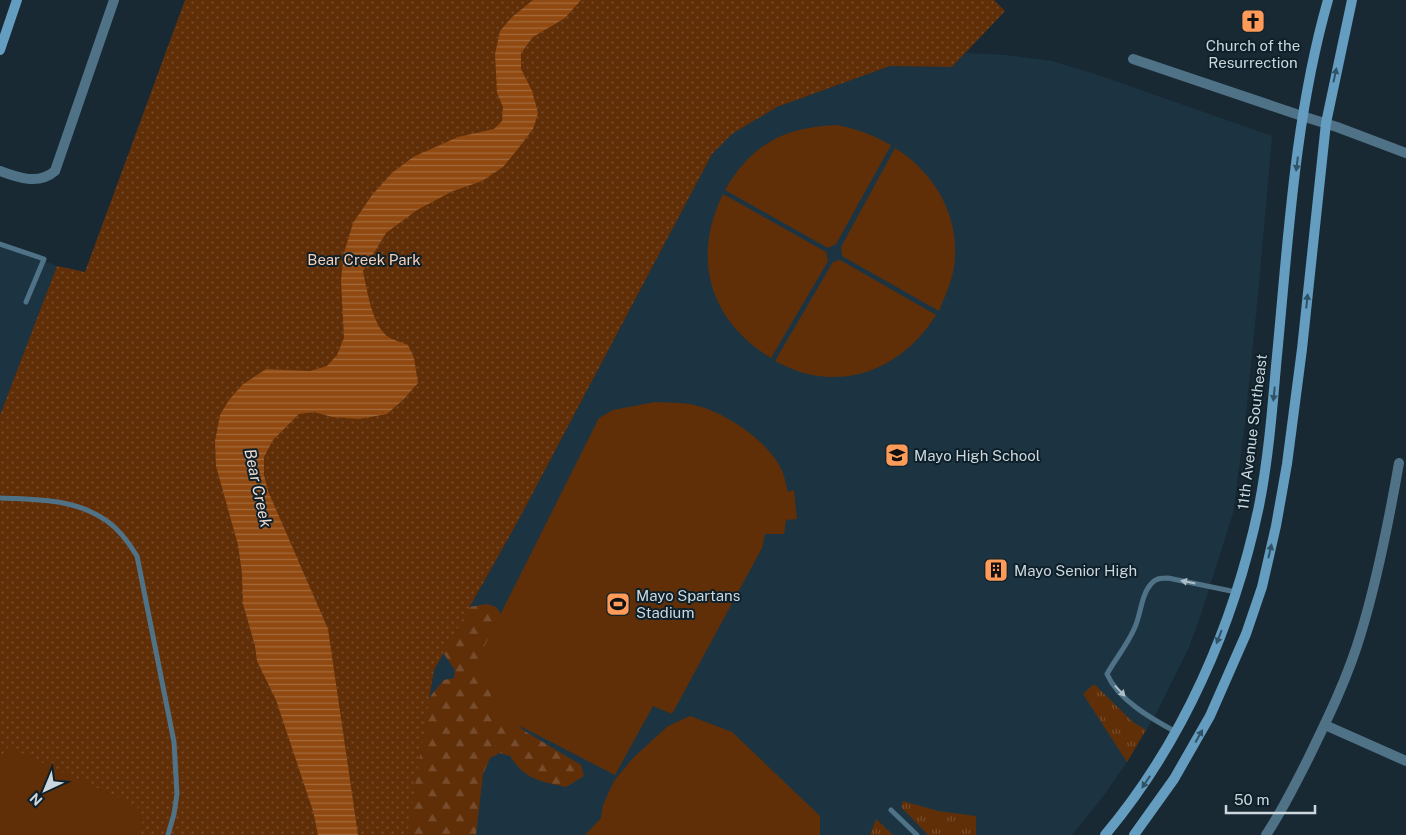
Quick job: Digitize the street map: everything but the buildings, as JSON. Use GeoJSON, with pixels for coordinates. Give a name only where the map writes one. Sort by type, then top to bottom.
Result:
{"type":"FeatureCollection","features":[{"type":"Feature","properties":{"kind":"main road"},"geometry":{"type":"LineString","coordinates":[[0,50],[17,0]]}},
{"type":"Feature","properties":{"kind":"main road","name":"11th Avenue Southeast"},"geometry":{"type":"LineString","coordinates":[[1105,835],[1147,780],[1176,732],[1211,657],[1236,592],[1250,546],[1267,455],[1302,116],[1312,61],[1328,0]]}},
{"type":"Feature","properties":{"kind":"main road"},"geometry":{"type":"LineString","coordinates":[[1134,835],[1174,779],[1210,716],[1236,659],[1259,598],[1276,526],[1287,464],[1302,349],[1326,123],[1331,90],[1352,0]]}},
{"type":"Feature","properties":{"kind":"street"},"geometry":{"type":"LineString","coordinates":[[0,171],[16,177],[33,180],[48,178],[55,171],[114,0]]}},
{"type":"Feature","properties":{"kind":"street"},"geometry":{"type":"LineString","coordinates":[[1133,59],[1326,123],[1406,153]]}},
{"type":"Feature","properties":{"kind":"street"},"geometry":{"type":"LineString","coordinates":[[1266,835],[1279,814],[1325,725],[1351,664],[1361,634],[1388,529],[1399,463]]}},
{"type":"Feature","properties":{"kind":"street"},"geometry":{"type":"LineString","coordinates":[[1325,725],[1406,761]]}},
{"type":"Feature","properties":{"kind":"lane"},"geometry":{"type":"LineString","coordinates":[[0,244],[44,260],[26,302]]}},
{"type":"Feature","properties":{"kind":"lane"},"geometry":{"type":"LineString","coordinates":[[0,498],[42,499],[86,509],[108,521],[124,537],[137,556],[174,742],[177,794],[168,835]]}},
{"type":"Feature","properties":{"kind":"lane"},"geometry":{"type":"LineString","coordinates":[[1176,732],[1147,716],[1132,704],[1116,688],[1107,674],[1136,625],[1146,594],[1154,580],[1168,578],[1236,592]]}},
{"type":"Feature","properties":{"kind":"lane"},"geometry":{"type":"LineString","coordinates":[[891,810],[917,835]]}},
{"type":"Feature","properties":{"kind":"shaded area","name":"Mayo High School"},"geometry":{"type":"Polygon","coordinates":[[[966,53],[1006,55],[1052,61],[1098,75],[1272,136],[1245,423],[1233,513],[1189,647],[1157,712],[1127,762],[1104,795],[1072,835],[407,835],[434,670],[518,521],[712,154],[732,134],[777,107],[890,66],[952,67],[966,53]]]}},
{"type":"Feature","properties":{"kind":"shaded area"},"geometry":{"type":"Polygon","coordinates":[[[0,244],[57,266],[0,415],[0,244]]]}},
{"type":"Feature","properties":{"kind":"green space","name":"Bear Creek Park"},"geometry":{"type":"Polygon","coordinates":[[[185,0],[994,0],[1005,11],[952,67],[890,66],[777,107],[732,134],[712,154],[518,521],[434,670],[407,835],[0,835],[0,415],[57,266],[85,272],[185,0]]]}},
{"type":"Feature","properties":{"kind":"green space"},"geometry":{"type":"Polygon","coordinates":[[[837,125],[865,133],[891,145],[836,244],[828,248],[725,190],[746,161],[771,141],[785,134],[801,130],[818,126],[837,125]]]}},
{"type":"Feature","properties":{"kind":"green space"},"geometry":{"type":"Polygon","coordinates":[[[895,148],[923,171],[934,185],[944,201],[950,218],[954,235],[955,253],[953,272],[939,311],[842,256],[841,247],[895,148]]]}},
{"type":"Feature","properties":{"kind":"green space"},"geometry":{"type":"Polygon","coordinates":[[[723,194],[826,252],[828,261],[771,358],[750,343],[733,326],[721,307],[712,286],[708,265],[708,242],[713,218],[723,194]]]}},
{"type":"Feature","properties":{"kind":"green space"},"geometry":{"type":"Polygon","coordinates":[[[840,260],[936,315],[924,332],[895,358],[878,368],[860,374],[840,377],[820,376],[800,372],[775,361],[833,262],[840,260]]]}},
{"type":"Feature","properties":{"kind":"green space","name":"Mayo Spartans Stadium"},"geometry":{"type":"Polygon","coordinates":[[[655,402],[694,405],[719,414],[746,430],[777,461],[783,473],[788,492],[794,490],[797,519],[786,520],[784,534],[765,534],[762,548],[672,714],[653,706],[615,775],[499,715],[477,661],[599,418],[613,410],[655,402]]]}},
{"type":"Feature","properties":{"kind":"green space"},"geometry":{"type":"Polygon","coordinates":[[[487,604],[496,607],[506,621],[513,717],[523,730],[581,765],[584,776],[566,787],[548,783],[527,775],[510,756],[500,753],[490,758],[483,774],[476,835],[388,835],[412,731],[432,694],[444,680],[454,678],[455,670],[437,644],[463,608],[487,604]]]}},
{"type":"Feature","properties":{"kind":"green space"},"geometry":{"type":"Polygon","coordinates":[[[1094,684],[1133,722],[1146,730],[1127,762],[1083,694],[1094,684]]]}},
{"type":"Feature","properties":{"kind":"green space"},"geometry":{"type":"Polygon","coordinates":[[[690,716],[732,732],[820,816],[820,835],[585,835],[601,818],[603,805],[614,781],[633,758],[668,726],[690,716]]]}},
{"type":"Feature","properties":{"kind":"green space"},"geometry":{"type":"Polygon","coordinates":[[[8,747],[137,806],[143,825],[139,835],[0,835],[0,765],[8,747]]]}},
{"type":"Feature","properties":{"kind":"green space"},"geometry":{"type":"Polygon","coordinates":[[[903,801],[938,811],[976,816],[976,835],[928,835],[901,807],[903,801]]]}},
{"type":"Feature","properties":{"kind":"green space"},"geometry":{"type":"Polygon","coordinates":[[[876,819],[893,835],[870,835],[876,819]]]}},
{"type":"Feature","properties":{"kind":"water","name":"Bear Creek"},"geometry":{"type":"Polygon","coordinates":[[[533,0],[581,0],[565,18],[533,37],[521,53],[521,69],[532,91],[538,113],[533,129],[503,167],[482,181],[453,191],[417,210],[386,233],[363,271],[377,323],[387,336],[408,345],[414,358],[418,383],[387,414],[359,419],[332,417],[314,412],[299,414],[273,440],[264,457],[264,475],[268,491],[328,629],[358,835],[318,835],[313,811],[276,700],[257,661],[255,646],[243,604],[242,573],[238,545],[216,466],[215,441],[220,415],[229,400],[242,385],[266,369],[310,371],[327,366],[337,355],[344,338],[341,280],[344,253],[353,223],[372,195],[392,173],[413,157],[458,137],[494,129],[502,121],[503,107],[497,93],[495,54],[500,31],[512,17],[533,0]]]}},
{"type":"Feature","properties":{"kind":"place","name":"Church of the Resurrection"},"geometry":{"type":"Point","coordinates":[1253,21]}},
{"type":"Feature","properties":{"kind":"place","name":"Mayo High School"},"geometry":{"type":"Point","coordinates":[897,455]}},
{"type":"Feature","properties":{"kind":"place","name":"Mayo Senior High"},"geometry":{"type":"Point","coordinates":[996,570]}},
{"type":"Feature","properties":{"kind":"place","name":"Mayo Spartans Stadium"},"geometry":{"type":"Point","coordinates":[618,604]}}]}
